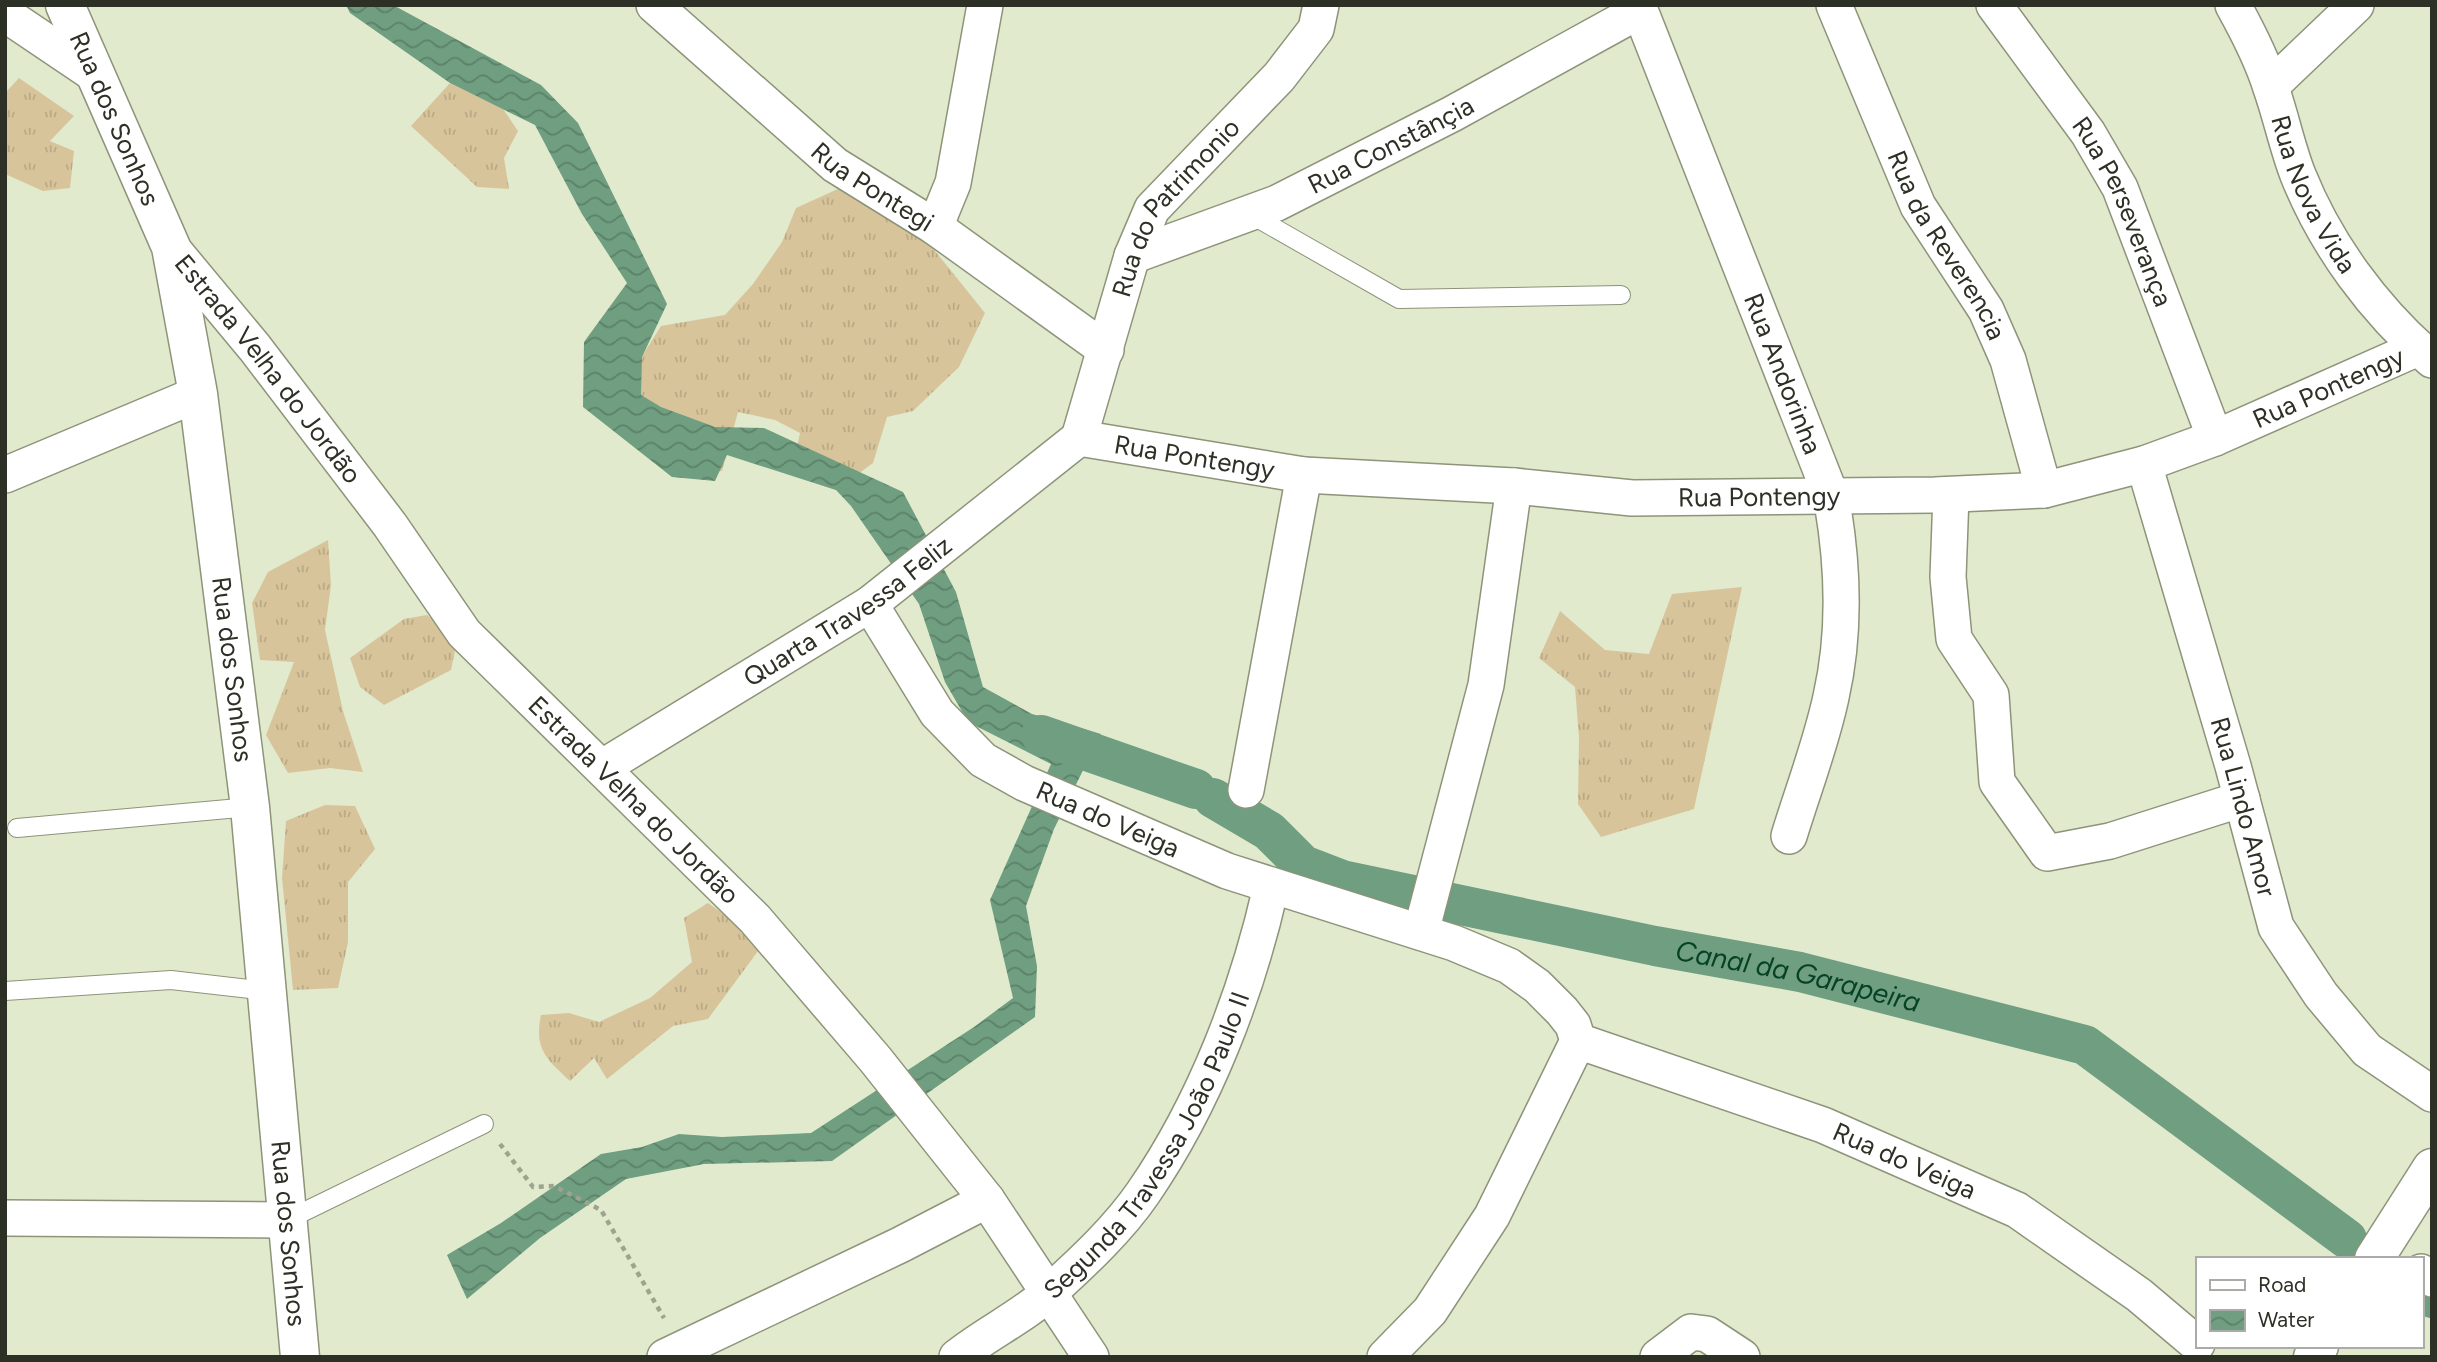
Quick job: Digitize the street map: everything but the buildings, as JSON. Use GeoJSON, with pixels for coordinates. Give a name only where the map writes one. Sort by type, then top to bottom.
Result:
{"type":"FeatureCollection","features":[{"type":"Feature","properties":{"kind":"main road","name":"Rua dos Sonhos"},"geometry":{"type":"LineString","coordinates":[[65,5],[171,247],[198,394],[250,807],[300,1357]]}},
{"type":"Feature","properties":{"kind":"main road"},"geometry":{"type":"LineString","coordinates":[[2386,1255],[2432,1168]]}},
{"type":"Feature","properties":{"kind":"street","name":"Rua Pontegi"},"geometry":{"type":"LineString","coordinates":[[654,5],[835,165],[935,227],[1106,350]]}},
{"type":"Feature","properties":{"kind":"street"},"geometry":{"type":"LineString","coordinates":[[935,227],[953,183],[985,5]]}},
{"type":"Feature","properties":{"kind":"street","name":"Rua do Patrimonio"},"geometry":{"type":"LineString","coordinates":[[1079,438],[1132,256],[1152,209],[1279,77],[1316,29],[1321,5]]}},
{"type":"Feature","properties":{"kind":"street","name":"Rua da Reverencia"},"geometry":{"type":"LineString","coordinates":[[1834,5],[1918,206],[1986,310],[2008,360],[2044,490]]}},
{"type":"Feature","properties":{"kind":"street","name":"Rua Perseverança"},"geometry":{"type":"LineString","coordinates":[[1994,5],[2088,134],[2120,188],[2215,438]]}},
{"type":"Feature","properties":{"kind":"street","name":"Rua Nova Vida"},"geometry":{"type":"LineString","coordinates":[[2233,5],[2253,42],[2271,86],[2298,175],[2344,263],[2381,310],[2425,354]]}},
{"type":"Feature","properties":{"kind":"street"},"geometry":{"type":"LineString","coordinates":[[2271,86],[2356,5]]}},
{"type":"Feature","properties":{"kind":"street","name":"Rua Constânçia"},"geometry":{"type":"LineString","coordinates":[[1132,256],[1277,203],[1452,114],[1638,8]]}},
{"type":"Feature","properties":{"kind":"street","name":"Rua Andorinha"},"geometry":{"type":"LineString","coordinates":[[1638,8],[1832,496],[1840,547],[1841,631],[1831,698],[1789,835]]}},
{"type":"Feature","properties":{"kind":"street"},"geometry":{"type":"LineString","coordinates":[[5,14],[97,76]]}},
{"type":"Feature","properties":{"kind":"street","name":"Estrada Velha do Jordão"},"geometry":{"type":"LineString","coordinates":[[171,247],[255,348],[390,524],[464,633],[755,919],[875,1059],[987,1200],[1051,1292],[1091,1357]]}},
{"type":"Feature","properties":{"kind":"street","name":"Rua Pontengy"},"geometry":{"type":"LineString","coordinates":[[1079,438],[1304,475],[1514,486],[1632,498],[1951,495],[2044,490],[2144,464],[2425,354]]}},
{"type":"Feature","properties":{"kind":"street"},"geometry":{"type":"LineString","coordinates":[[5,475],[198,394]]}},
{"type":"Feature","properties":{"kind":"street","name":"Quarta Travessa Feliz"},"geometry":{"type":"LineString","coordinates":[[603,767],[882,595],[1079,438]]}},
{"type":"Feature","properties":{"kind":"street","name":"Rua Lindo Amor"},"geometry":{"type":"LineString","coordinates":[[2144,464],[2242,799],[2276,927],[2293,955],[2367,1050],[2432,1094]]}},
{"type":"Feature","properties":{"kind":"street"},"geometry":{"type":"LineString","coordinates":[[1247,790],[1304,475]]}},
{"type":"Feature","properties":{"kind":"street"},"geometry":{"type":"LineString","coordinates":[[1421,932],[1486,685],[1514,486]]}},
{"type":"Feature","properties":{"kind":"street"},"geometry":{"type":"LineString","coordinates":[[1951,495],[1948,577],[1954,639],[1991,695],[1997,782],[2047,853],[2110,842],[2242,799]]}},
{"type":"Feature","properties":{"kind":"street","name":"Rua do Veiga"},"geometry":{"type":"LineString","coordinates":[[882,595],[937,713],[983,760],[1024,783],[1271,887],[1421,932],[1509,966],[1537,986],[1570,1026],[1823,1125],[2017,1210],[2139,1294],[2194,1349]]}},
{"type":"Feature","properties":{"kind":"street","name":"Segunda Travessa João Paulo II"},"geometry":{"type":"LineString","coordinates":[[957,1357],[1051,1292],[1142,1195],[1171,1149],[1235,1015],[1256,952],[1271,887]]}},
{"type":"Feature","properties":{"kind":"street"},"geometry":{"type":"LineString","coordinates":[[1385,1357],[1430,1311],[1485,1227],[1570,1026]]}},
{"type":"Feature","properties":{"kind":"street"},"geometry":{"type":"LineString","coordinates":[[673,1352],[900,1245],[987,1200]]}},
{"type":"Feature","properties":{"kind":"street"},"geometry":{"type":"LineString","coordinates":[[5,1218],[287,1220]]}},
{"type":"Feature","properties":{"kind":"street"},"geometry":{"type":"LineString","coordinates":[[1658,1357],[1691,1332],[1707,1334],[1742,1357]]}},
{"type":"Feature","properties":{"kind":"lane"},"geometry":{"type":"LineString","coordinates":[[1250,214],[1399,299],[1621,295]]}},
{"type":"Feature","properties":{"kind":"lane"},"geometry":{"type":"LineString","coordinates":[[18,828],[250,807]]}},
{"type":"Feature","properties":{"kind":"lane"},"geometry":{"type":"LineString","coordinates":[[5,991],[172,980],[267,991]]}},
{"type":"Feature","properties":{"kind":"lane"},"geometry":{"type":"LineString","coordinates":[[287,1220],[484,1124]]}},
{"type":"Feature","properties":{"kind":"path"},"geometry":{"type":"LineString","coordinates":[[484,1124],[533,1187],[554,1186],[601,1210],[673,1352]]}},
{"type":"Feature","properties":{"kind":"green space"},"geometry":{"type":"Polygon","coordinates":[[[19,78],[74,116],[50,141],[74,151],[70,188],[43,191],[5,174],[5,93],[19,78]]]}},
{"type":"Feature","properties":{"kind":"green space"},"geometry":{"type":"Polygon","coordinates":[[[450,83],[503,109],[518,131],[504,158],[509,189],[477,187],[411,126],[450,83]]]}},
{"type":"Feature","properties":{"kind":"green space"},"geometry":{"type":"Polygon","coordinates":[[[840,188],[923,236],[985,313],[959,367],[913,411],[887,417],[873,463],[836,490],[791,475],[800,433],[775,420],[738,412],[722,471],[672,477],[613,430],[642,356],[661,326],[725,315],[753,284],[782,242],[796,208],[840,188]]]}},
{"type":"Feature","properties":{"kind":"green space"},"geometry":{"type":"Polygon","coordinates":[[[328,540],[331,585],[325,630],[343,711],[363,772],[330,768],[288,773],[266,735],[294,662],[260,660],[252,603],[268,572],[328,540]]]}},
{"type":"Feature","properties":{"kind":"green space"},"geometry":{"type":"Polygon","coordinates":[[[1742,587],[1694,809],[1601,837],[1578,804],[1579,738],[1575,687],[1539,658],[1560,611],[1605,650],[1649,654],[1672,594],[1742,587]]]}},
{"type":"Feature","properties":{"kind":"green space"},"geometry":{"type":"Polygon","coordinates":[[[427,615],[457,641],[451,670],[384,705],[360,687],[350,658],[404,619],[427,615]]]}},
{"type":"Feature","properties":{"kind":"green space"},"geometry":{"type":"Polygon","coordinates":[[[325,805],[355,806],[375,849],[348,882],[348,942],[338,988],[293,990],[282,878],[286,821],[325,805]]]}},
{"type":"Feature","properties":{"kind":"green space"},"geometry":{"type":"Polygon","coordinates":[[[708,903],[734,921],[761,947],[708,1019],[673,1026],[607,1079],[594,1058],[570,1081],[544,1052],[539,1037],[541,1015],[569,1013],[599,1022],[650,998],[692,962],[684,918],[708,903]]]}},
{"type":"Feature","properties":{"kind":"water"},"geometry":{"type":"Polygon","coordinates":[[[346,5],[393,5],[541,85],[578,123],[667,304],[642,357],[641,395],[661,407],[715,427],[764,428],[903,492],[956,592],[983,687],[1032,714],[1101,734],[1054,829],[1026,906],[1037,966],[1035,1017],[832,1161],[704,1164],[626,1179],[540,1238],[467,1299],[447,1255],[501,1223],[601,1154],[642,1147],[679,1134],[722,1137],[811,1133],[974,1027],[1013,998],[990,900],[1051,764],[968,722],[945,682],[919,604],[851,506],[836,490],[727,455],[715,481],[672,477],[583,407],[584,342],[627,283],[582,214],[535,125],[450,83],[350,13],[346,5]]]}},
{"type":"Feature","properties":{"kind":"waterway","name":"Canal da Garapeira"},"geometry":{"type":"LineString","coordinates":[[1041,735],[1196,789]]}},
{"type":"Feature","properties":{"kind":"waterway","name":"Canal da Garapeira"},"geometry":{"type":"LineString","coordinates":[[1213,798],[1269,831],[1303,865],[1342,880],[1655,946],[1800,972],[2085,1045],[2347,1239]]}},
{"type":"Feature","properties":{"kind":"waterway","name":"Canal da Garapeira"},"geometry":{"type":"LineString","coordinates":[[2423,1293],[2432,1298]]}}]}
